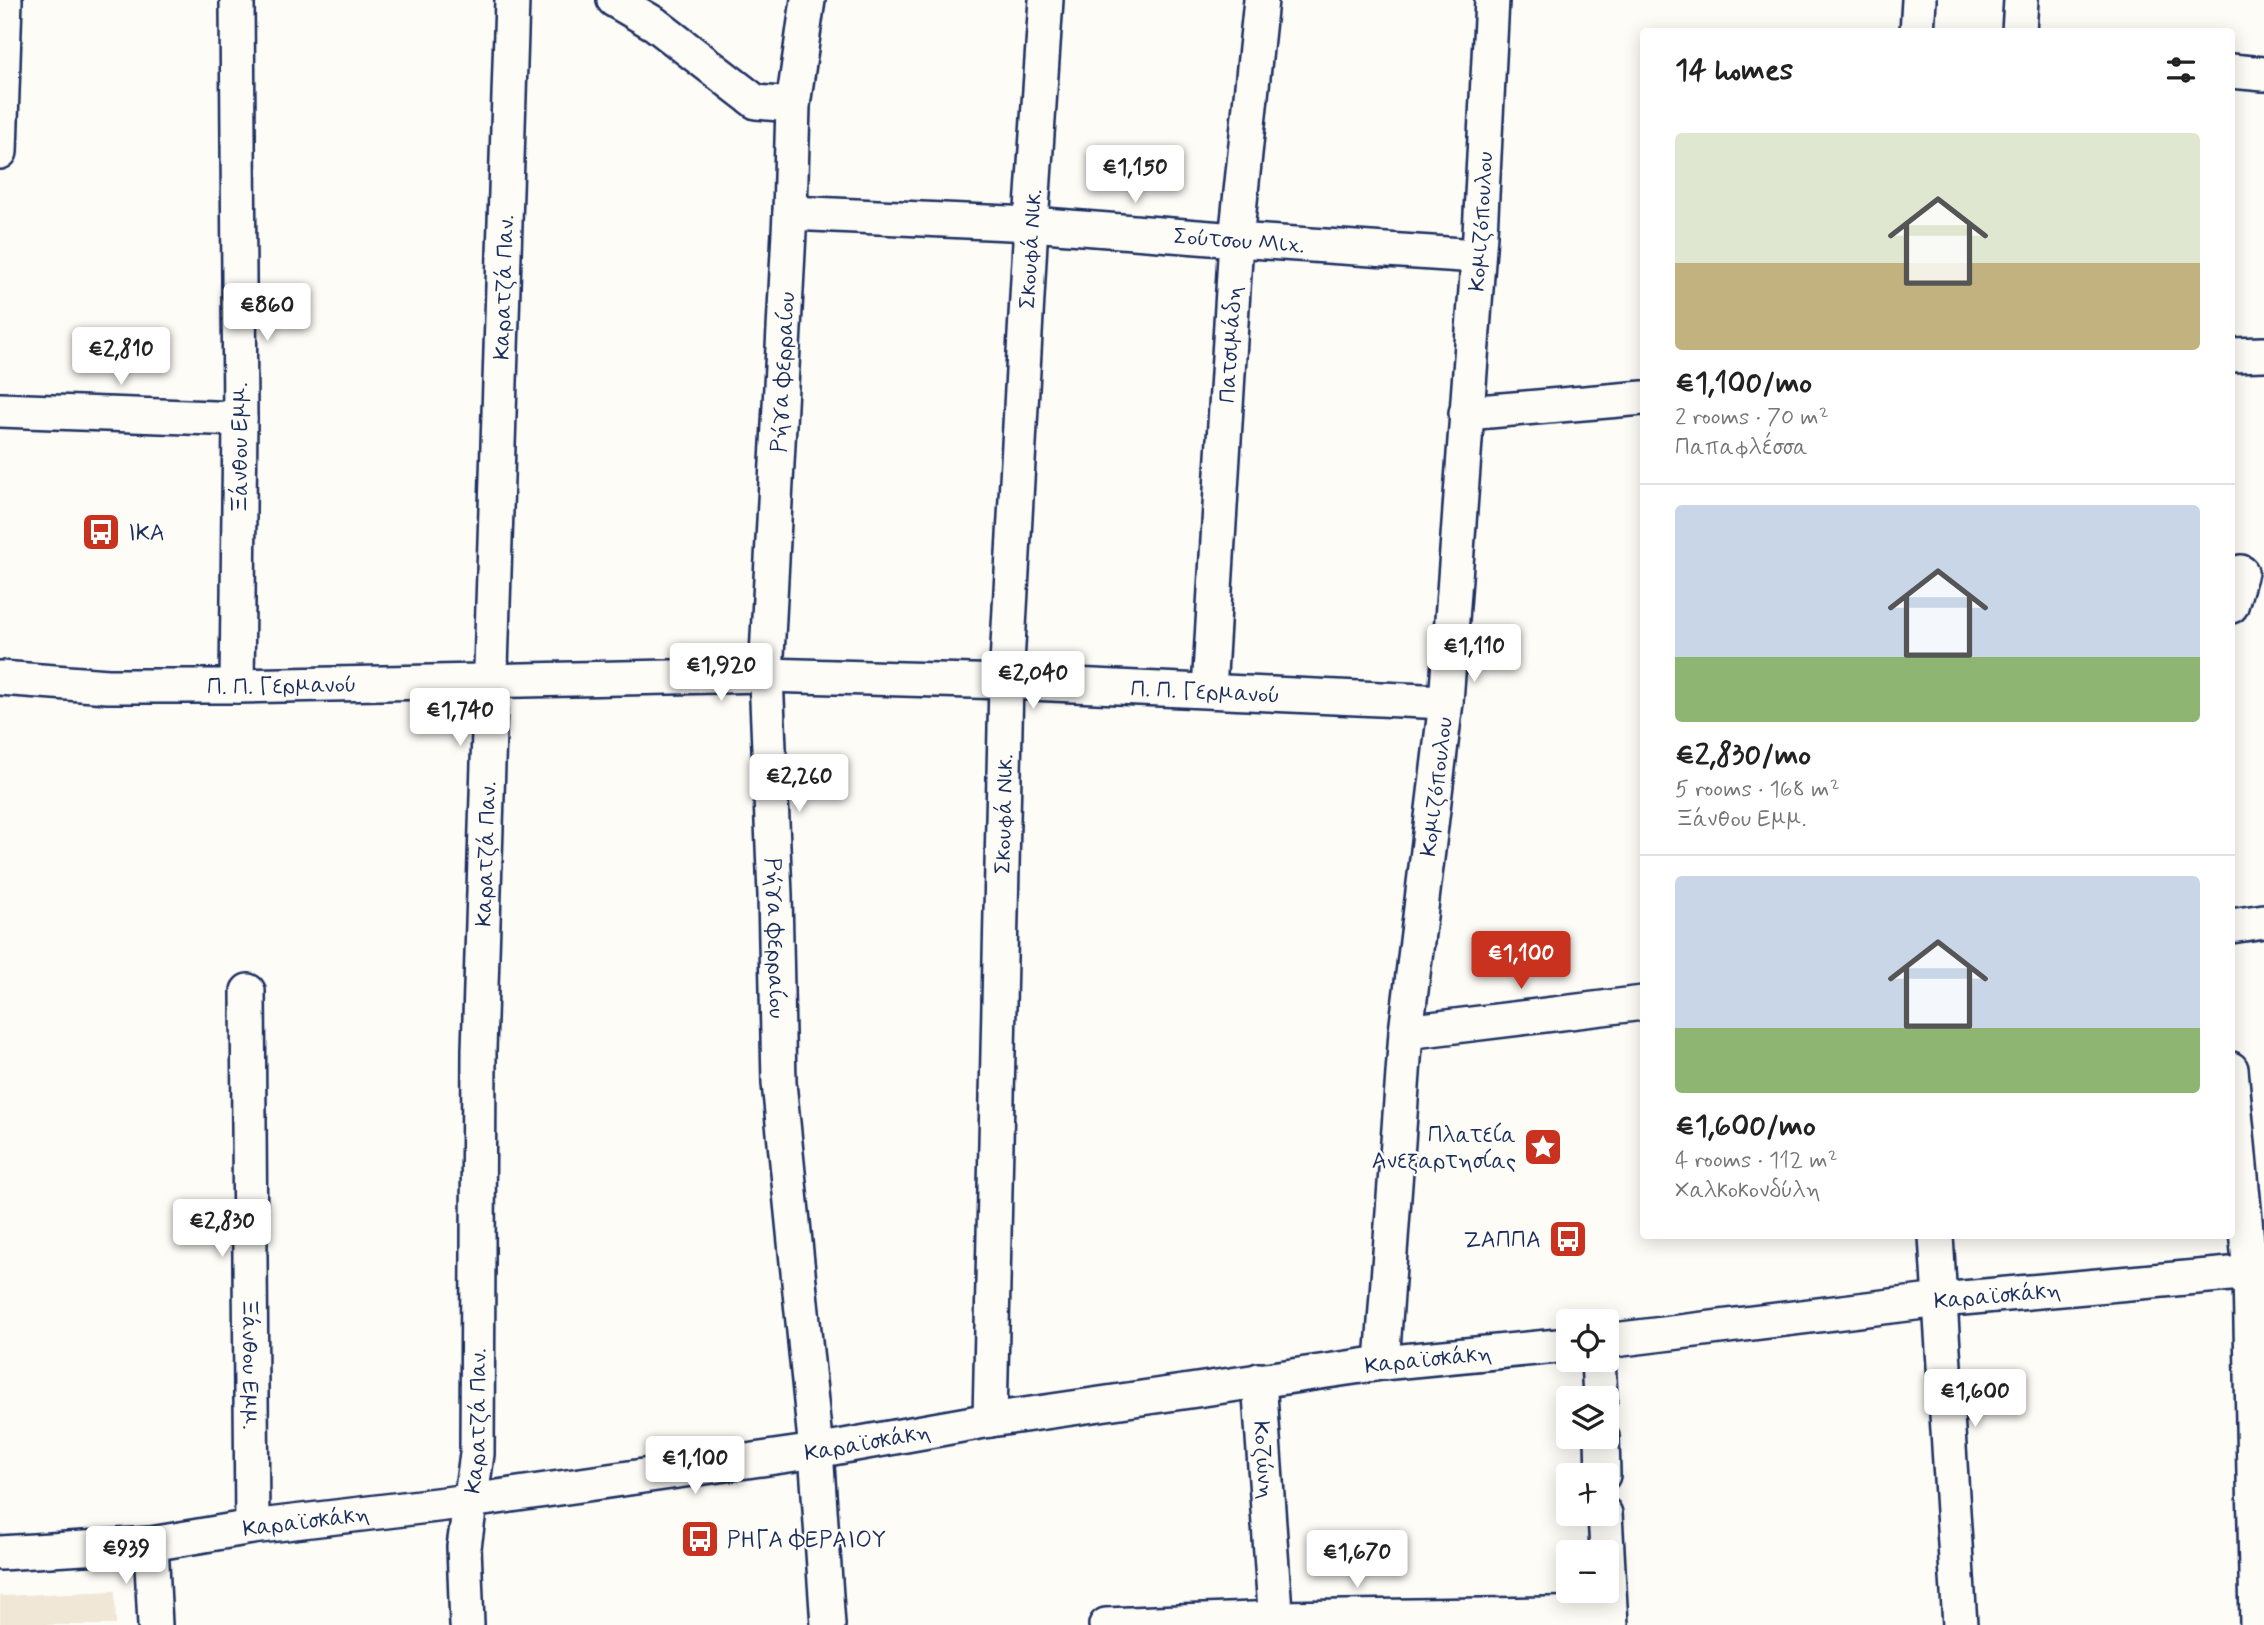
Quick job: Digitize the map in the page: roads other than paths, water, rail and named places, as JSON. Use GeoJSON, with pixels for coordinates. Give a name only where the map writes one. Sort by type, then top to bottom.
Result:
{"type":"FeatureCollection","features":[{"type":"Feature","properties":{"kind":"street"},"geometry":{"type":"LineString","coordinates":[[0,152],[5,0]]}},
{"type":"Feature","properties":{"kind":"street","name":"Ξάνθου Εμμ."},"geometry":{"type":"LineString","coordinates":[[237,0],[240,419],[237,686]]}},
{"type":"Feature","properties":{"kind":"street","name":"Καρατζά Παν."},"geometry":{"type":"LineString","coordinates":[[467,1625],[464,1547],[477,1454],[479,1050],[512,0]]}},
{"type":"Feature","properties":{"kind":"street"},"geometry":{"type":"LineString","coordinates":[[614,0],[655,24],[756,102],[793,105]]}},
{"type":"Feature","properties":{"kind":"street","name":"Ρήγα Φερραίου"},"geometry":{"type":"LineString","coordinates":[[808,0],[793,105],[790,213],[766,675],[779,1083],[816,1451],[828,1625]]}},
{"type":"Feature","properties":{"kind":"street","name":"Σκουφά Νικ."},"geometry":{"type":"LineString","coordinates":[[990,1420],[1006,682],[1046,0]]}},
{"type":"Feature","properties":{"kind":"street","name":"Πατσιμάδη"},"geometry":{"type":"LineString","coordinates":[[1209,690],[1236,240],[1261,0]]}},
{"type":"Feature","properties":{"kind":"street","name":"Κομιζόπουλου"},"geometry":{"type":"LineString","coordinates":[[1382,1363],[1406,1032],[1446,702],[1480,234],[1492,0]]}},
{"type":"Feature","properties":{"kind":"street"},"geometry":{"type":"LineString","coordinates":[[1917,28],[1919,0]]}},
{"type":"Feature","properties":{"kind":"street"},"geometry":{"type":"LineString","coordinates":[[2019,28],[2021,0]]}},
{"type":"Feature","properties":{"kind":"street"},"geometry":{"type":"LineString","coordinates":[[2235,71],[2264,74]]}},
{"type":"Feature","properties":{"kind":"street","name":"Σούτσου Μιχ."},"geometry":{"type":"LineString","coordinates":[[790,213],[1031,224],[1477,256]]}},
{"type":"Feature","properties":{"kind":"street"},"geometry":{"type":"LineString","coordinates":[[2235,355],[2264,354]]}},
{"type":"Feature","properties":{"kind":"street"},"geometry":{"type":"LineString","coordinates":[[1466,413],[1640,398]]}},
{"type":"Feature","properties":{"kind":"street"},"geometry":{"type":"LineString","coordinates":[[0,410],[240,419]]}},
{"type":"Feature","properties":{"kind":"street"},"geometry":{"type":"LineString","coordinates":[[2235,597],[2245,573]]}},
{"type":"Feature","properties":{"kind":"street","name":"Π. Π. Γερμανού"},"geometry":{"type":"LineString","coordinates":[[0,678],[108,686],[237,686],[766,675],[1209,690],[1446,702]]}},
{"type":"Feature","properties":{"kind":"street"},"geometry":{"type":"LineString","coordinates":[[2235,925],[2264,921]]}},
{"type":"Feature","properties":{"kind":"street","name":"Ξάνθου Εμμ."},"geometry":{"type":"LineString","coordinates":[[248,991],[252,1527]]}},
{"type":"Feature","properties":{"kind":"street"},"geometry":{"type":"LineString","coordinates":[[1406,1032],[1640,1003]]}},
{"type":"Feature","properties":{"kind":"street"},"geometry":{"type":"LineString","coordinates":[[2235,1100],[2257,1272],[2257,1625]]}},
{"type":"Feature","properties":{"kind":"street"},"geometry":{"type":"LineString","coordinates":[[1936,1239],[1960,1625]]}},
{"type":"Feature","properties":{"kind":"street","name":"Καραϊσκάκη"},"geometry":{"type":"LineString","coordinates":[[1619,1339],[1940,1300],[2257,1272]]}},
{"type":"Feature","properties":{"kind":"street","name":"Καραϊσκάκη"},"geometry":{"type":"LineString","coordinates":[[0,1553],[151,1544],[252,1527],[470,1501],[816,1451],[990,1420],[1259,1380],[1382,1363],[1556,1346]]}},
{"type":"Feature","properties":{"kind":"street","name":"Κοζώνη"},"geometry":{"type":"LineString","coordinates":[[1259,1380],[1276,1622]]}},
{"type":"Feature","properties":{"kind":"street"},"geometry":{"type":"LineString","coordinates":[[1106,1625],[1611,1619],[1606,1526]]}},
{"type":"Feature","properties":{"kind":"street"},"geometry":{"type":"LineString","coordinates":[[151,1544],[155,1625]]}},
{"type":"Feature","properties":{"kind":"place","name":"ΙΚΑ"},"geometry":{"type":"Point","coordinates":[101,532]}},
{"type":"Feature","properties":{"kind":"place","name":"Πλατεία Ανεξαρτησίας"},"geometry":{"type":"Point","coordinates":[1543,1147]}},
{"type":"Feature","properties":{"kind":"place","name":"ΖΑΠΠΑ"},"geometry":{"type":"Point","coordinates":[1568,1239]}},
{"type":"Feature","properties":{"kind":"place","name":"ΡΗΓΑ ΦΕΡΑΙΟΥ"},"geometry":{"type":"Point","coordinates":[700,1539]}}]}
